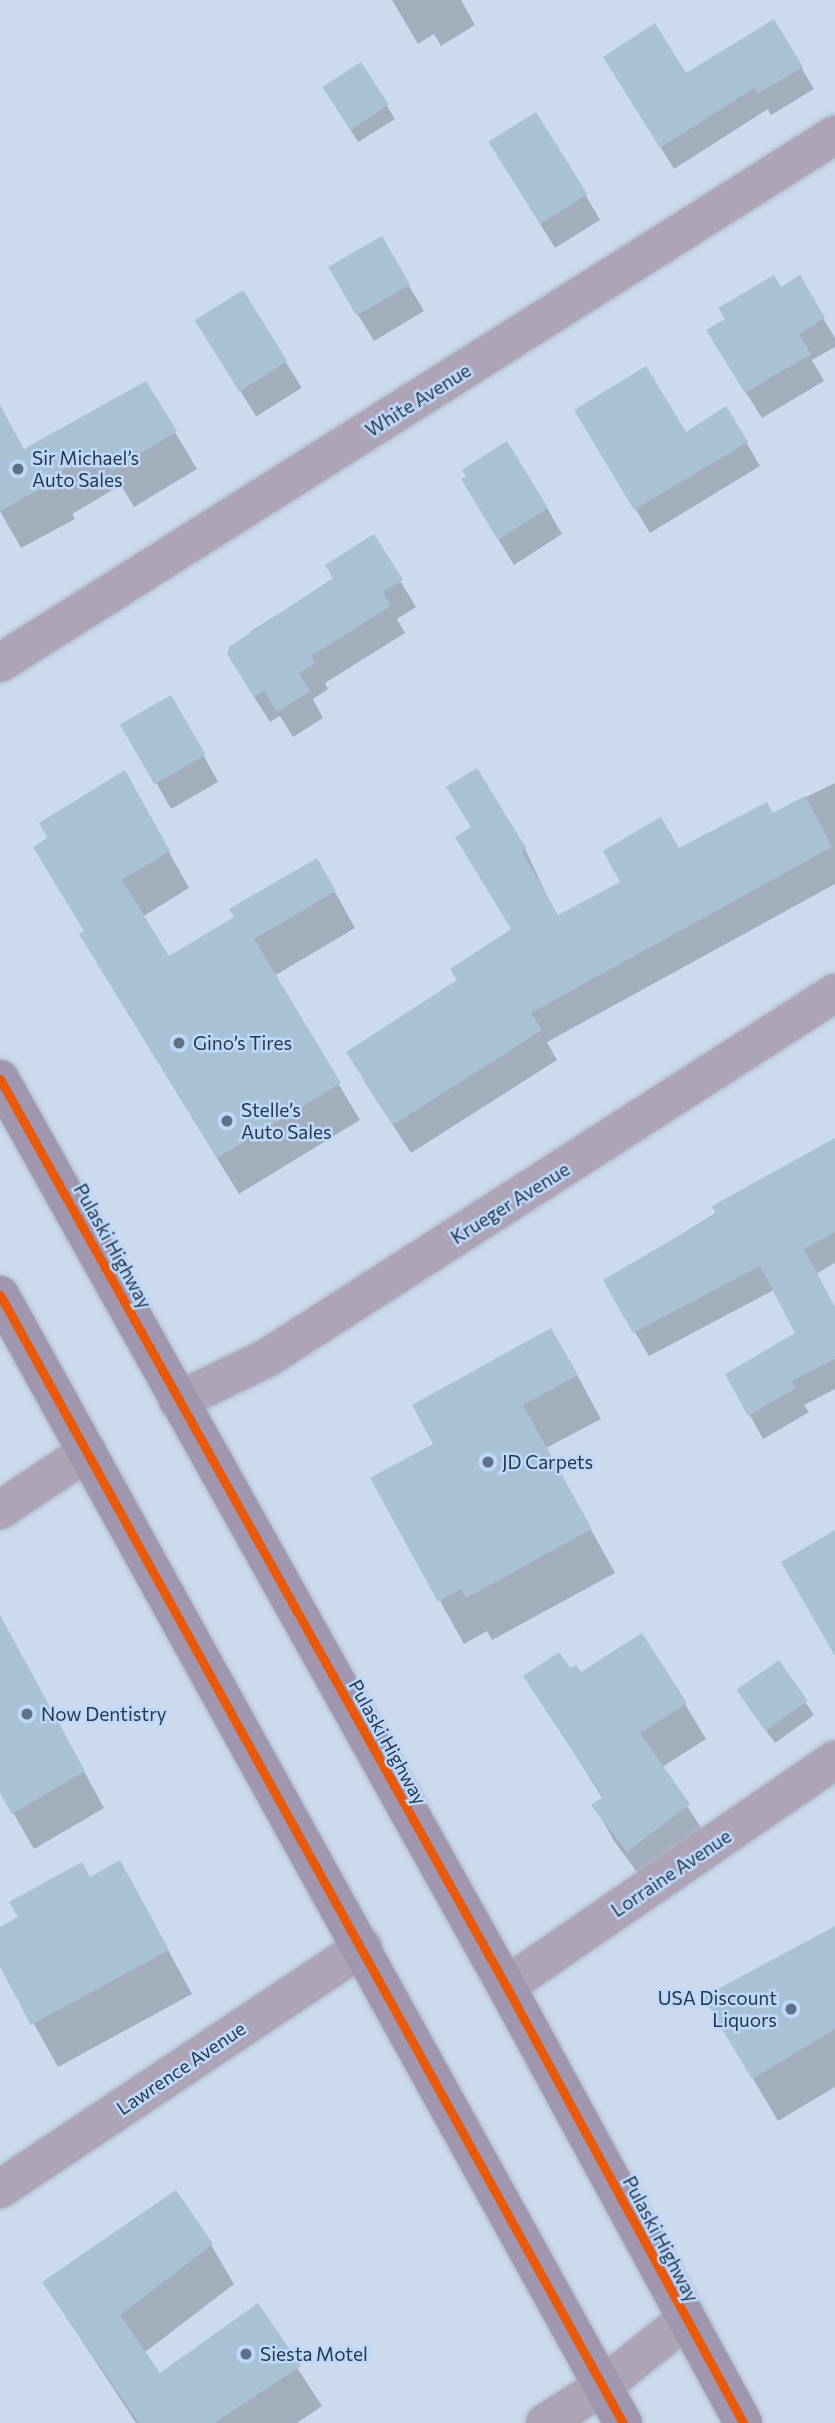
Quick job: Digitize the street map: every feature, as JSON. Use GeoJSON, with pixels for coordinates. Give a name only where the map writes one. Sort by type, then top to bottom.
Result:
{"type":"FeatureCollection","features":[{"type":"Feature","properties":{"kind":"highway","name":"Pulaski Highway"},"geometry":{"type":"LineString","coordinates":[[0,1079],[506,1986],[743,2423]]}},
{"type":"Feature","properties":{"kind":"highway"},"geometry":{"type":"LineString","coordinates":[[0,1295],[363,1947],[623,2423]]}},
{"type":"Feature","properties":{"kind":"street","name":"White Avenue"},"geometry":{"type":"LineString","coordinates":[[0,663],[835,135]]}},
{"type":"Feature","properties":{"kind":"street","name":"Krueger Avenue"},"geometry":{"type":"LineString","coordinates":[[178,1401],[267,1358],[835,992]]}},
{"type":"Feature","properties":{"kind":"street"},"geometry":{"type":"LineString","coordinates":[[0,1510],[87,1452]]}},
{"type":"Feature","properties":{"kind":"street","name":"Lorraine Avenue"},"geometry":{"type":"LineString","coordinates":[[506,1986],[835,1760]]}},
{"type":"Feature","properties":{"kind":"street","name":"Lawrence Avenue"},"geometry":{"type":"LineString","coordinates":[[0,2189],[363,1947]]}},
{"type":"Feature","properties":{"kind":"street"},"geometry":{"type":"LineString","coordinates":[[545,2423],[603,2386],[685,2319]]}},
{"type":"Feature","properties":{"kind":"building"},"geometry":{"type":"Polygon","coordinates":[[[774,19],[803,67],[757,94],[754,88],[660,148],[603,57],[655,23],[686,73],[774,19]]]}},
{"type":"Feature","properties":{"kind":"building"},"geometry":{"type":"Polygon","coordinates":[[[361,62],[389,105],[350,130],[322,87],[361,62]]]}},
{"type":"Feature","properties":{"kind":"building"},"geometry":{"type":"Polygon","coordinates":[[[536,112],[587,194],[540,224],[489,142],[536,112]]]}},
{"type":"Feature","properties":{"kind":"building"},"geometry":{"type":"Polygon","coordinates":[[[382,236],[410,284],[356,315],[328,267],[382,236]]]}},
{"type":"Feature","properties":{"kind":"building"},"geometry":{"type":"Polygon","coordinates":[[[774,275],[781,287],[800,275],[825,318],[799,334],[811,354],[745,393],[706,330],[725,319],[718,308],[774,275]]]}},
{"type":"Feature","properties":{"kind":"building"},"geometry":{"type":"Polygon","coordinates":[[[243,290],[288,361],[239,391],[195,320],[243,290]]]}},
{"type":"Feature","properties":{"kind":"building"},"geometry":{"type":"Polygon","coordinates":[[[646,366],[686,432],[726,406],[748,442],[634,510],[574,410],[646,366]]]}},
{"type":"Feature","properties":{"kind":"building"},"geometry":{"type":"Polygon","coordinates":[[[146,381],[177,431],[112,471],[98,449],[52,476],[55,481],[0,511],[0,405],[24,449],[146,381]]]}},
{"type":"Feature","properties":{"kind":"building"},"geometry":{"type":"Polygon","coordinates":[[[507,441],[548,508],[498,540],[461,479],[466,476],[462,470],[507,441]]]}},
{"type":"Feature","properties":{"kind":"building"},"geometry":{"type":"Polygon","coordinates":[[[374,534],[403,580],[383,592],[391,606],[311,656],[315,663],[299,673],[310,691],[277,712],[264,691],[254,697],[227,654],[229,647],[333,578],[325,565],[374,534]]]}},
{"type":"Feature","properties":{"kind":"building"},"geometry":{"type":"Polygon","coordinates":[[[171,695],[206,755],[154,784],[120,724],[171,695]]]}},
{"type":"Feature","properties":{"kind":"building"},"geometry":{"type":"Polygon","coordinates":[[[477,768],[526,848],[522,851],[558,915],[620,882],[603,851],[661,817],[679,848],[767,802],[773,813],[805,796],[832,847],[531,1013],[542,1030],[393,1125],[346,1052],[457,980],[450,969],[511,929],[455,837],[471,827],[446,787],[477,768]]]}},
{"type":"Feature","properties":{"kind":"building"},"geometry":{"type":"Polygon","coordinates":[[[125,770],[170,851],[122,880],[169,956],[234,917],[229,909],[317,858],[336,891],[254,939],[341,1083],[217,1158],[79,934],[84,931],[33,847],[47,838],[39,823],[125,770]]]}},
{"type":"Feature","properties":{"kind":"building"},"geometry":{"type":"Polygon","coordinates":[[[835,1138],[835,1232],[804,1249],[835,1307],[835,1359],[792,1381],[796,1388],[748,1416],[725,1374],[795,1333],[760,1266],[633,1333],[603,1280],[716,1214],[712,1206],[835,1138]]]}},
{"type":"Feature","properties":{"kind":"building","name":"JD Carpets"},"geometry":{"type":"Polygon","coordinates":[[[551,1328],[578,1375],[523,1405],[592,1529],[466,1598],[461,1589],[438,1602],[370,1478],[433,1444],[412,1405],[551,1328]]]}},
{"type":"Feature","properties":{"kind":"building"},"geometry":{"type":"Polygon","coordinates":[[[835,1530],[835,1656],[781,1562],[835,1530]]]}},
{"type":"Feature","properties":{"kind":"building","name":"Now Dentistry"},"geometry":{"type":"Polygon","coordinates":[[[0,1615],[85,1771],[12,1814],[0,1793],[0,1615]]]}},
{"type":"Feature","properties":{"kind":"building"},"geometry":{"type":"Polygon","coordinates":[[[642,1633],[687,1703],[640,1733],[690,1804],[627,1852],[591,1805],[603,1797],[523,1676],[559,1652],[570,1668],[576,1665],[581,1672],[642,1633]]]}},
{"type":"Feature","properties":{"kind":"building"},"geometry":{"type":"Polygon","coordinates":[[[779,1660],[808,1701],[765,1731],[736,1690],[779,1660]]]}},
{"type":"Feature","properties":{"kind":"building"},"geometry":{"type":"Polygon","coordinates":[[[120,1860],[169,1950],[31,2025],[0,1967],[0,1927],[18,1917],[9,1902],[82,1862],[90,1877],[120,1860]]]}},
{"type":"Feature","properties":{"kind":"building"},"geometry":{"type":"Polygon","coordinates":[[[835,1926],[835,2029],[752,2079],[703,1997],[835,1926]]]}},
{"type":"Feature","properties":{"kind":"building"},"geometry":{"type":"Polygon","coordinates":[[[176,2190],[213,2244],[120,2315],[160,2373],[258,2303],[301,2366],[214,2423],[139,2423],[42,2282],[176,2190]]]}},
{"type":"Feature","properties":{"kind":"cycle path"},"geometry":{"type":"LineString","coordinates":[[0,1079],[506,1986],[743,2423]]}},
{"type":"Feature","properties":{"kind":"cycle path"},"geometry":{"type":"LineString","coordinates":[[0,1295],[623,2423]]}},
{"type":"Feature","properties":{"kind":"place","name":"Sir Michael’s Auto Sales"},"geometry":{"type":"Point","coordinates":[18,469]}},
{"type":"Feature","properties":{"kind":"place","name":"Gino’s Tires"},"geometry":{"type":"Point","coordinates":[179,1043]}},
{"type":"Feature","properties":{"kind":"place","name":"Stelle’s Auto Sales"},"geometry":{"type":"Point","coordinates":[227,1121]}},
{"type":"Feature","properties":{"kind":"place","name":"JD Carpets"},"geometry":{"type":"Point","coordinates":[488,1462]}},
{"type":"Feature","properties":{"kind":"place","name":"Now Dentistry"},"geometry":{"type":"Point","coordinates":[27,1714]}},
{"type":"Feature","properties":{"kind":"place","name":"USA Discount Liquors"},"geometry":{"type":"Point","coordinates":[791,2009]}},
{"type":"Feature","properties":{"kind":"place","name":"Siesta Motel"},"geometry":{"type":"Point","coordinates":[246,2354]}}]}
